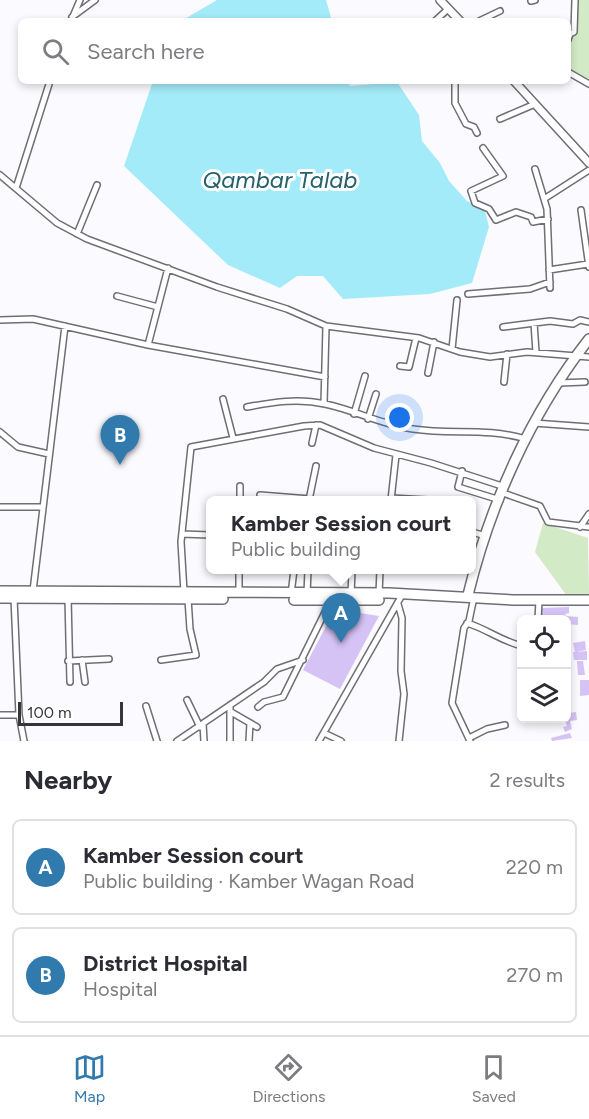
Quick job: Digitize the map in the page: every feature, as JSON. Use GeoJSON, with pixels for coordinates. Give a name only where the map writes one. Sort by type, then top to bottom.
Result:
{"type":"FeatureCollection","features":[{"type":"Feature","properties":{"kind":"main road"},"geometry":{"type":"LineString","coordinates":[[471,596],[486,536],[532,423],[589,339]]}},
{"type":"Feature","properties":{"kind":"main road"},"geometry":{"type":"LineString","coordinates":[[0,591],[331,600],[400,600],[471,596],[589,600]]}},
{"type":"Feature","properties":{"kind":"main road"},"geometry":{"type":"LineString","coordinates":[[0,598],[239,593],[379,594],[400,600]]}},
{"type":"Feature","properties":{"kind":"street"},"geometry":{"type":"LineString","coordinates":[[72,18],[80,0]]}},
{"type":"Feature","properties":{"kind":"street"},"geometry":{"type":"LineString","coordinates":[[73,18],[95,0]]}},
{"type":"Feature","properties":{"kind":"street"},"geometry":{"type":"LineString","coordinates":[[440,0],[457,18]]}},
{"type":"Feature","properties":{"kind":"street"},"geometry":{"type":"LineString","coordinates":[[571,34],[574,32],[575,0]]}},
{"type":"Feature","properties":{"kind":"street"},"geometry":{"type":"LineString","coordinates":[[438,18],[448,9]]}},
{"type":"Feature","properties":{"kind":"street"},"geometry":{"type":"LineString","coordinates":[[485,18],[501,10]]}},
{"type":"Feature","properties":{"kind":"street"},"geometry":{"type":"LineString","coordinates":[[571,74],[589,84]]}},
{"type":"Feature","properties":{"kind":"street"},"geometry":{"type":"LineString","coordinates":[[16,188],[49,84]]}},
{"type":"Feature","properties":{"kind":"street"},"geometry":{"type":"LineString","coordinates":[[456,84],[455,103],[466,124],[474,127],[477,133]]}},
{"type":"Feature","properties":{"kind":"street"},"geometry":{"type":"LineString","coordinates":[[517,84],[589,163]]}},
{"type":"Feature","properties":{"kind":"street"},"geometry":{"type":"LineString","coordinates":[[500,119],[535,104]]}},
{"type":"Feature","properties":{"kind":"street"},"geometry":{"type":"LineString","coordinates":[[483,148],[503,176],[471,190],[475,203],[489,209],[496,220],[516,212],[531,217],[533,222],[548,219]]}},
{"type":"Feature","properties":{"kind":"street"},"geometry":{"type":"LineString","coordinates":[[468,294],[550,285],[548,219],[535,169]]}},
{"type":"Feature","properties":{"kind":"street"},"geometry":{"type":"LineString","coordinates":[[544,199],[589,170]]}},
{"type":"Feature","properties":{"kind":"street"},"geometry":{"type":"LineString","coordinates":[[0,175],[57,223],[77,234],[287,309],[326,326],[416,338],[490,357],[536,352],[589,357]]}},
{"type":"Feature","properties":{"kind":"street"},"geometry":{"type":"LineString","coordinates":[[77,234],[97,185]]}},
{"type":"Feature","properties":{"kind":"street"},"geometry":{"type":"LineString","coordinates":[[549,270],[589,266],[581,210]]}},
{"type":"Feature","properties":{"kind":"street"},"geometry":{"type":"LineString","coordinates":[[148,345],[168,268]]}},
{"type":"Feature","properties":{"kind":"street"},"geometry":{"type":"LineString","coordinates":[[117,296],[158,307]]}},
{"type":"Feature","properties":{"kind":"street"},"geometry":{"type":"LineString","coordinates":[[452,349],[457,300]]}},
{"type":"Feature","properties":{"kind":"street"},"geometry":{"type":"LineString","coordinates":[[0,320],[25,318],[148,345],[325,377]]}},
{"type":"Feature","properties":{"kind":"street"},"geometry":{"type":"LineString","coordinates":[[503,327],[550,321],[573,324],[580,320],[589,322]]}},
{"type":"Feature","properties":{"kind":"street"},"geometry":{"type":"LineString","coordinates":[[534,323],[536,352]]}},
{"type":"Feature","properties":{"kind":"street"},"geometry":{"type":"LineString","coordinates":[[33,591],[64,326]]}},
{"type":"Feature","properties":{"kind":"street"},"geometry":{"type":"LineString","coordinates":[[324,404],[326,326]]}},
{"type":"Feature","properties":{"kind":"street"},"geometry":{"type":"LineString","coordinates":[[400,366],[409,368],[416,338]]}},
{"type":"Feature","properties":{"kind":"street"},"geometry":{"type":"LineString","coordinates":[[428,373],[434,342]]}},
{"type":"Feature","properties":{"kind":"street"},"geometry":{"type":"LineString","coordinates":[[504,382],[507,354]]}},
{"type":"Feature","properties":{"kind":"street"},"geometry":{"type":"LineString","coordinates":[[354,414],[364,376]]}},
{"type":"Feature","properties":{"kind":"street"},"geometry":{"type":"LineString","coordinates":[[559,383],[585,382]]}},
{"type":"Feature","properties":{"kind":"street"},"geometry":{"type":"LineString","coordinates":[[368,419],[376,394]]}},
{"type":"Feature","properties":{"kind":"street"},"geometry":{"type":"LineString","coordinates":[[223,399],[233,438]]}},
{"type":"Feature","properties":{"kind":"street"},"geometry":{"type":"LineString","coordinates":[[248,407],[292,400],[324,404],[368,419],[410,429],[492,430],[526,439]]}},
{"type":"Feature","properties":{"kind":"street"},"geometry":{"type":"LineString","coordinates":[[532,423],[589,427]]}},
{"type":"Feature","properties":{"kind":"street"},"geometry":{"type":"LineString","coordinates":[[312,443],[316,425]]}},
{"type":"Feature","properties":{"kind":"street"},"geometry":{"type":"LineString","coordinates":[[161,660],[196,655],[181,568],[182,534],[191,447],[316,425],[396,455],[462,471],[502,493],[540,507],[548,522],[589,527]]}},
{"type":"Feature","properties":{"kind":"street"},"geometry":{"type":"LineString","coordinates":[[0,432],[18,447],[49,454]]}},
{"type":"Feature","properties":{"kind":"street"},"geometry":{"type":"LineString","coordinates":[[391,496],[396,455]]}},
{"type":"Feature","properties":{"kind":"street"},"geometry":{"type":"LineString","coordinates":[[311,496],[316,466]]}},
{"type":"Feature","properties":{"kind":"street"},"geometry":{"type":"LineString","coordinates":[[462,471],[458,487],[502,493]]}},
{"type":"Feature","properties":{"kind":"street"},"geometry":{"type":"LineString","coordinates":[[240,486],[240,496]]}},
{"type":"Feature","properties":{"kind":"street"},"geometry":{"type":"LineString","coordinates":[[260,495],[270,496]]}},
{"type":"Feature","properties":{"kind":"street"},"geometry":{"type":"LineString","coordinates":[[0,507],[42,507]]}},
{"type":"Feature","properties":{"kind":"street"},"geometry":{"type":"LineString","coordinates":[[580,527],[589,514]]}},
{"type":"Feature","properties":{"kind":"street"},"geometry":{"type":"LineString","coordinates":[[476,533],[486,536]]}},
{"type":"Feature","properties":{"kind":"street"},"geometry":{"type":"LineString","coordinates":[[182,534],[206,535]]}},
{"type":"Feature","properties":{"kind":"street"},"geometry":{"type":"LineString","coordinates":[[239,574],[239,593]]}},
{"type":"Feature","properties":{"kind":"street"},"geometry":{"type":"LineString","coordinates":[[291,594],[294,574]]}},
{"type":"Feature","properties":{"kind":"street"},"geometry":{"type":"LineString","coordinates":[[307,594],[308,574]]}},
{"type":"Feature","properties":{"kind":"street"},"geometry":{"type":"LineString","coordinates":[[351,594],[352,574]]}},
{"type":"Feature","properties":{"kind":"street"},"geometry":{"type":"LineString","coordinates":[[379,594],[380,574]]}},
{"type":"Feature","properties":{"kind":"street"},"geometry":{"type":"LineString","coordinates":[[471,596],[452,703],[469,739],[487,729],[505,725]]}},
{"type":"Feature","properties":{"kind":"street"},"geometry":{"type":"LineString","coordinates":[[14,598],[20,715],[24,741]]}},
{"type":"Feature","properties":{"kind":"street"},"geometry":{"type":"LineString","coordinates":[[68,598],[70,682]]}},
{"type":"Feature","properties":{"kind":"street"},"geometry":{"type":"LineString","coordinates":[[258,707],[264,702],[283,697],[331,600]]}},
{"type":"Feature","properties":{"kind":"street"},"geometry":{"type":"LineString","coordinates":[[319,741],[400,600]]}},
{"type":"Feature","properties":{"kind":"street"},"geometry":{"type":"LineString","coordinates":[[399,741],[404,694],[400,671],[402,618],[400,600]]}},
{"type":"Feature","properties":{"kind":"street"},"geometry":{"type":"LineString","coordinates":[[538,615],[539,600]]}},
{"type":"Feature","properties":{"kind":"street"},"geometry":{"type":"LineString","coordinates":[[467,623],[487,629],[505,642],[517,645]]}},
{"type":"Feature","properties":{"kind":"street"},"geometry":{"type":"LineString","coordinates":[[68,661],[109,659]]}},
{"type":"Feature","properties":{"kind":"street"},"geometry":{"type":"LineString","coordinates":[[82,660],[85,682]]}},
{"type":"Feature","properties":{"kind":"street"},"geometry":{"type":"LineString","coordinates":[[177,741],[231,709],[277,669],[303,660]]}},
{"type":"Feature","properties":{"kind":"street"},"geometry":{"type":"LineString","coordinates":[[187,700],[201,726],[204,741]]}},
{"type":"Feature","properties":{"kind":"street"},"geometry":{"type":"LineString","coordinates":[[146,706],[157,741]]}},
{"type":"Feature","properties":{"kind":"street"},"geometry":{"type":"LineString","coordinates":[[231,709],[257,727]]}},
{"type":"Feature","properties":{"kind":"street"},"geometry":{"type":"LineString","coordinates":[[230,741],[231,709]]}},
{"type":"Feature","properties":{"kind":"street"},"geometry":{"type":"LineString","coordinates":[[0,715],[20,715]]}},
{"type":"Feature","properties":{"kind":"street"},"geometry":{"type":"LineString","coordinates":[[249,741],[250,723]]}},
{"type":"Feature","properties":{"kind":"street"},"geometry":{"type":"LineString","coordinates":[[324,733],[341,741]]}},
{"type":"Feature","properties":{"kind":"green space"},"geometry":{"type":"Polygon","coordinates":[[[576,0],[589,0],[589,81],[571,70],[571,31],[576,0]]]}},
{"type":"Feature","properties":{"kind":"green space"},"geometry":{"type":"Polygon","coordinates":[[[543,523],[588,538],[589,595],[567,596],[535,552],[543,523]]]}},
{"type":"Feature","properties":{"kind":"water"},"geometry":{"type":"Polygon","coordinates":[[[217,0],[326,0],[331,18],[186,18],[217,0]]]}},
{"type":"Feature","properties":{"kind":"water","name":"Qambar Talab"},"geometry":{"type":"Polygon","coordinates":[[[152,84],[349,84],[350,86],[398,84],[419,115],[422,141],[440,163],[449,181],[467,201],[485,211],[489,227],[472,283],[430,294],[343,299],[323,276],[297,276],[280,288],[228,265],[124,166],[152,84]]]}},
{"type":"Feature","properties":{"kind":"building"},"geometry":{"type":"Polygon","coordinates":[[[569,607],[569,613],[542,615],[541,608],[569,607]]]}},
{"type":"Feature","properties":{"kind":"building"},"geometry":{"type":"Polygon","coordinates":[[[335,609],[379,616],[340,689],[303,670],[335,609]]]}},
{"type":"Feature","properties":{"kind":"building"},"geometry":{"type":"Polygon","coordinates":[[[571,616],[578,617],[578,625],[571,624],[571,616]]]}},
{"type":"Feature","properties":{"kind":"building"},"geometry":{"type":"Polygon","coordinates":[[[585,641],[586,650],[575,652],[573,643],[585,641]]]}},
{"type":"Feature","properties":{"kind":"building"},"geometry":{"type":"Polygon","coordinates":[[[587,651],[587,660],[574,660],[573,652],[587,651]]]}},
{"type":"Feature","properties":{"kind":"building"},"geometry":{"type":"Polygon","coordinates":[[[577,661],[583,661],[585,675],[578,675],[577,661]]]}},
{"type":"Feature","properties":{"kind":"building"},"geometry":{"type":"Polygon","coordinates":[[[580,680],[589,680],[589,695],[580,696],[580,680]]]}},
{"type":"Feature","properties":{"kind":"building"},"geometry":{"type":"Polygon","coordinates":[[[576,712],[577,720],[571,721],[571,713],[576,712]]]}},
{"type":"Feature","properties":{"kind":"building"},"geometry":{"type":"Polygon","coordinates":[[[566,723],[570,723],[572,729],[565,732],[563,727],[567,726],[566,723]]]}},
{"type":"Feature","properties":{"kind":"building"},"geometry":{"type":"Polygon","coordinates":[[[570,733],[572,738],[552,741],[551,738],[570,733]]]}},
{"type":"Feature","properties":{"kind":"place","name":"District Hospital"},"geometry":{"type":"Point","coordinates":[120,465]}},
{"type":"Feature","properties":{"kind":"place","name":"Kamber Session court"},"geometry":{"type":"Point","coordinates":[341,643]}}]}
